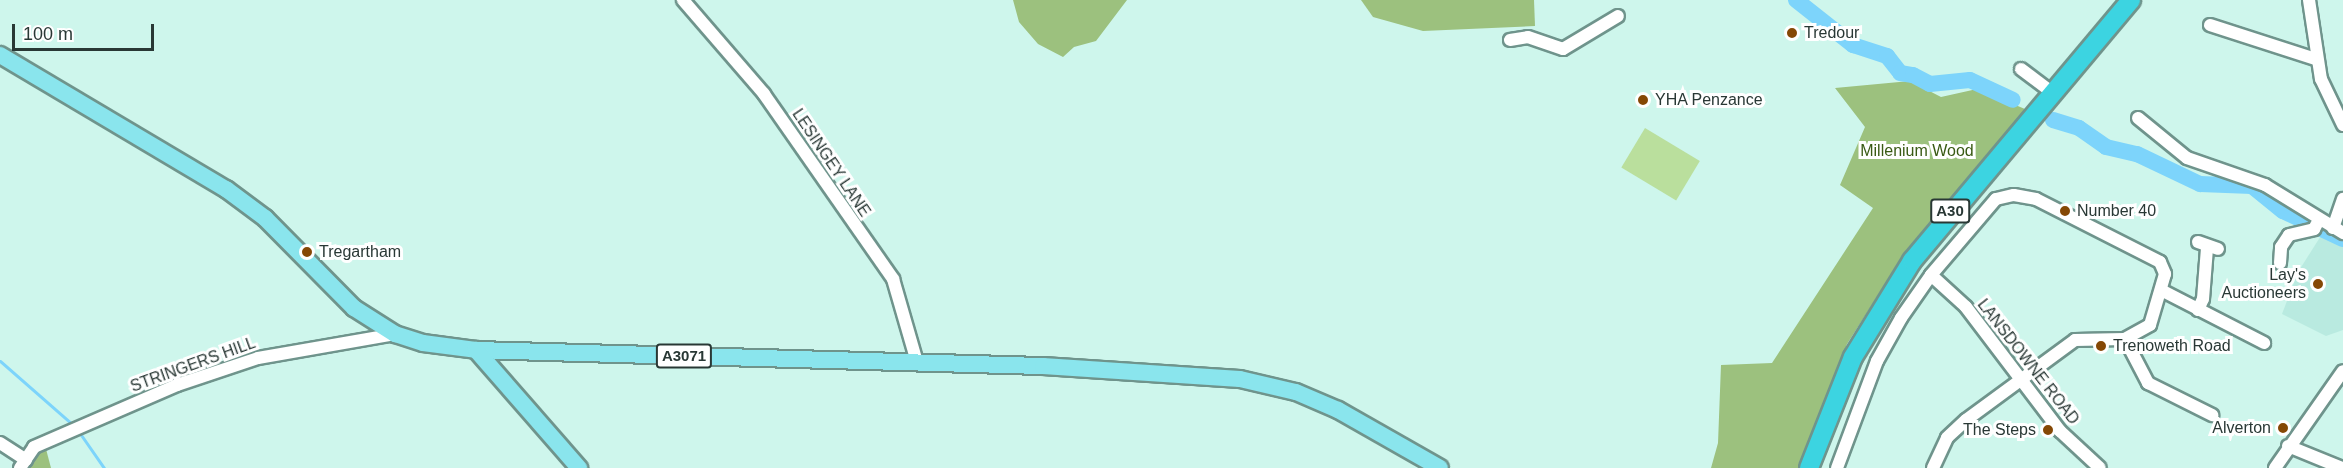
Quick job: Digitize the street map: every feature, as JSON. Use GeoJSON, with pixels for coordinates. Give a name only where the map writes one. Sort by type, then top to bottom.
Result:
{"type":"FeatureCollection","features":[{"type":"Feature","properties":{"kind":"highway","name":"A30"},"geometry":{"type":"LineString","coordinates":[[1809,468],[1853,357],[1912,261],[2131,0]]}},
{"type":"Feature","properties":{"kind":"main road","name":"A3071"},"geometry":{"type":"LineString","coordinates":[[0,55],[226,189],[265,218],[354,308],[395,334],[476,350],[918,362],[1157,372],[1260,382],[1296,392],[1338,410],[1440,468]]}},
{"type":"Feature","properties":{"kind":"main road"},"geometry":{"type":"LineString","coordinates":[[476,350],[579,468]]}},
{"type":"Feature","properties":{"kind":"street","name":"LESINGEY LANE"},"geometry":{"type":"LineString","coordinates":[[683,0],[776,110],[888,271],[899,294],[918,362]]}},
{"type":"Feature","properties":{"kind":"street"},"geometry":{"type":"LineString","coordinates":[[2309,0],[2315,59],[2325,89],[2343,125]]}},
{"type":"Feature","properties":{"kind":"street"},"geometry":{"type":"LineString","coordinates":[[1510,39],[1528,37],[1563,49],[1618,16]]}},
{"type":"Feature","properties":{"kind":"street"},"geometry":{"type":"LineString","coordinates":[[2216,23],[2315,59]]}},
{"type":"Feature","properties":{"kind":"street"},"geometry":{"type":"LineString","coordinates":[[2021,69],[2052,92]]}},
{"type":"Feature","properties":{"kind":"street"},"geometry":{"type":"LineString","coordinates":[[2138,118],[2187,158],[2265,185],[2317,224],[2338,230],[2343,199]]}},
{"type":"Feature","properties":{"kind":"street"},"geometry":{"type":"LineString","coordinates":[[1836,468],[1877,361],[1931,275],[1996,199],[2014,195],[2036,199],[2160,262],[2165,274],[2150,325],[2126,339],[2075,340],[2018,378],[1947,438],[1933,468]]}},
{"type":"Feature","properties":{"kind":"street"},"geometry":{"type":"LineString","coordinates":[[2280,263],[2281,247],[2289,235],[2317,224]]}},
{"type":"Feature","properties":{"kind":"street"},"geometry":{"type":"LineString","coordinates":[[2198,310],[2203,299],[2208,246]]}},
{"type":"Feature","properties":{"kind":"street","name":"LANSDOWNE ROAD"},"geometry":{"type":"LineString","coordinates":[[1931,275],[1966,308],[2060,431],[2100,468]]}},
{"type":"Feature","properties":{"kind":"street"},"geometry":{"type":"LineString","coordinates":[[2161,290],[2264,343]]}},
{"type":"Feature","properties":{"kind":"street","name":"STRINGERS HILL"},"geometry":{"type":"LineString","coordinates":[[23,464],[34,447],[177,385],[258,358],[395,334]]}},
{"type":"Feature","properties":{"kind":"street"},"geometry":{"type":"LineString","coordinates":[[2126,339],[2148,383],[2212,415]]}},
{"type":"Feature","properties":{"kind":"street"},"geometry":{"type":"LineString","coordinates":[[2275,468],[2288,446],[2339,386],[2343,371]]}},
{"type":"Feature","properties":{"kind":"street"},"geometry":{"type":"LineString","coordinates":[[0,443],[23,464]]}},
{"type":"Feature","properties":{"kind":"street"},"geometry":{"type":"LineString","coordinates":[[2288,446],[2314,463],[2342,468]]}},
{"type":"Feature","properties":{"kind":"shaded area","name":"Lay's Auctioneers"},"geometry":{"type":"Polygon","coordinates":[[[2324,231],[2343,245],[2343,330],[2326,336],[2282,314],[2298,272],[2324,231]]]}},
{"type":"Feature","properties":{"kind":"green space"},"geometry":{"type":"Polygon","coordinates":[[[1013,0],[1127,0],[1096,41],[1074,47],[1063,57],[1038,44],[1019,22],[1013,0]]]}},
{"type":"Feature","properties":{"kind":"green space"},"geometry":{"type":"Polygon","coordinates":[[[1361,0],[1534,0],[1535,26],[1423,31],[1373,17],[1361,0]]]}},
{"type":"Feature","properties":{"kind":"green space","name":"Millenium Wood"},"geometry":{"type":"Polygon","coordinates":[[[1910,81],[1941,97],[1977,89],[2025,109],[1882,289],[1847,344],[1802,468],[1711,468],[1718,443],[1721,365],[1772,363],[1873,208],[1840,185],[1865,127],[1835,88],[1910,81]]]}},
{"type":"Feature","properties":{"kind":"green space"},"geometry":{"type":"Polygon","coordinates":[[[1645,128],[1700,161],[1676,200],[1621,167],[1645,128]]]}},
{"type":"Feature","properties":{"kind":"green space"},"geometry":{"type":"Polygon","coordinates":[[[46,449],[51,468],[30,468],[34,454],[46,449]]]}},
{"type":"Feature","properties":{"kind":"waterway"},"geometry":{"type":"LineString","coordinates":[[1796,0],[1853,45],[1887,56],[1898,70]]}},
{"type":"Feature","properties":{"kind":"waterway"},"geometry":{"type":"LineString","coordinates":[[1900,73],[1913,75],[1930,84],[1970,80],[2013,100]]}},
{"type":"Feature","properties":{"kind":"waterway"},"geometry":{"type":"LineString","coordinates":[[2053,120],[2079,128],[2106,147],[2137,154],[2200,184],[2252,186],[2283,211],[2343,239]]}},
{"type":"Feature","properties":{"kind":"waterway"},"geometry":{"type":"LineString","coordinates":[[0,361],[73,425]]}},
{"type":"Feature","properties":{"kind":"waterway"},"geometry":{"type":"LineString","coordinates":[[79,432],[104,468]]}},
{"type":"Feature","properties":{"kind":"place","name":"Tredour"},"geometry":{"type":"Point","coordinates":[1792,33]}},
{"type":"Feature","properties":{"kind":"place","name":"YHA Penzance"},"geometry":{"type":"Point","coordinates":[1643,100]}},
{"type":"Feature","properties":{"kind":"place","name":"Number 40"},"geometry":{"type":"Point","coordinates":[2065,211]}},
{"type":"Feature","properties":{"kind":"place","name":"Tregartham"},"geometry":{"type":"Point","coordinates":[307,252]}},
{"type":"Feature","properties":{"kind":"place","name":"Lay's Auctioneers"},"geometry":{"type":"Point","coordinates":[2318,284]}},
{"type":"Feature","properties":{"kind":"place","name":"Trenoweth Road"},"geometry":{"type":"Point","coordinates":[2101,346]}},
{"type":"Feature","properties":{"kind":"place","name":"Alverton"},"geometry":{"type":"Point","coordinates":[2283,428]}},
{"type":"Feature","properties":{"kind":"place","name":"The Steps"},"geometry":{"type":"Point","coordinates":[2048,430]}}]}
